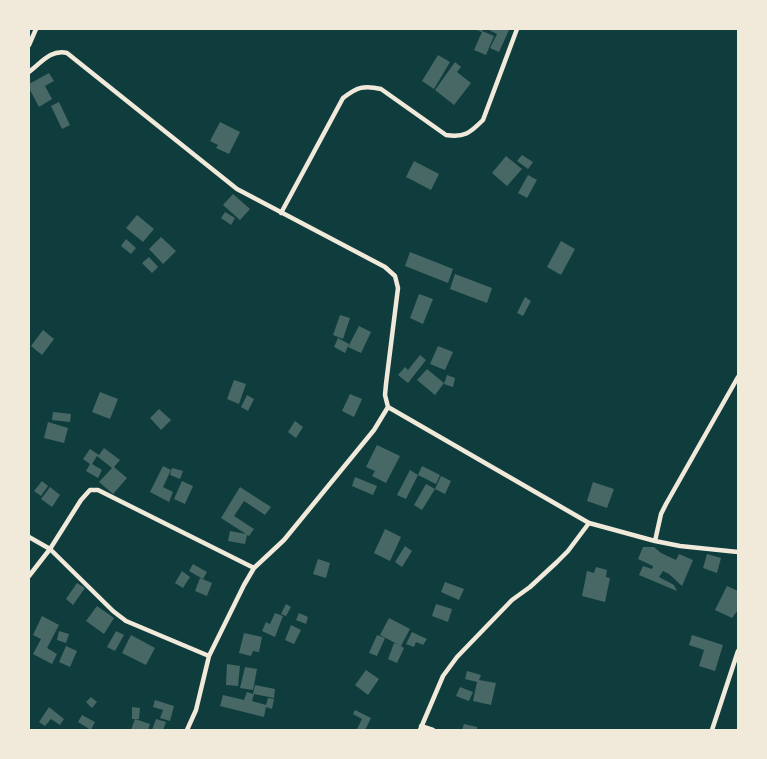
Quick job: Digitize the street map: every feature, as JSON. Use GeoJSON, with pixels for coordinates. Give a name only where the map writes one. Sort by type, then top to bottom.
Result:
{"type":"FeatureCollection","features":[{"type":"Feature","properties":{"kind":"street"},"geometry":{"type":"LineString","coordinates":[[29,45],[36,29]]}},
{"type":"Feature","properties":{"kind":"street"},"geometry":{"type":"LineString","coordinates":[[281,213],[343,98],[355,89],[370,86],[381,89],[446,135],[457,137],[471,132],[483,120],[517,29]]}},
{"type":"Feature","properties":{"kind":"street"},"geometry":{"type":"LineString","coordinates":[[29,72],[54,52],[68,53],[237,189],[385,267],[395,276],[398,288],[386,384],[388,407],[374,430],[284,540],[254,568],[209,656],[196,710],[187,730]]}},
{"type":"Feature","properties":{"kind":"street"},"geometry":{"type":"LineString","coordinates":[[655,542],[661,514],[666,504],[738,377]]}},
{"type":"Feature","properties":{"kind":"street"},"geometry":{"type":"LineString","coordinates":[[388,407],[589,523],[655,542],[738,552]]}},
{"type":"Feature","properties":{"kind":"street"},"geometry":{"type":"LineString","coordinates":[[29,576],[50,548],[80,500],[90,490],[98,490],[254,568]]}},
{"type":"Feature","properties":{"kind":"street"},"geometry":{"type":"LineString","coordinates":[[433,730],[420,728],[443,676],[456,657],[512,600],[558,562],[589,523]]}},
{"type":"Feature","properties":{"kind":"street"},"geometry":{"type":"LineString","coordinates":[[29,537],[50,548],[113,611],[126,621],[209,656]]}},
{"type":"Feature","properties":{"kind":"street"},"geometry":{"type":"LineString","coordinates":[[712,730],[738,651]]}},
{"type":"Feature","properties":{"kind":"building"},"geometry":{"type":"Polygon","coordinates":[[[474,29],[483,29],[482,31],[494,36],[486,55],[474,50],[482,32],[474,29]]]}},
{"type":"Feature","properties":{"kind":"building"},"geometry":{"type":"Polygon","coordinates":[[[487,29],[509,30],[499,52],[490,48],[497,34],[487,29]]]}},
{"type":"Feature","properties":{"kind":"building"},"geometry":{"type":"Polygon","coordinates":[[[438,55],[450,62],[434,89],[422,81],[438,55]]]}},
{"type":"Feature","properties":{"kind":"building"},"geometry":{"type":"Polygon","coordinates":[[[455,62],[461,67],[457,72],[471,83],[454,105],[435,90],[455,62]]]}},
{"type":"Feature","properties":{"kind":"building"},"geometry":{"type":"Polygon","coordinates":[[[49,73],[54,81],[45,86],[52,99],[39,107],[29,88],[29,84],[49,73]]]}},
{"type":"Feature","properties":{"kind":"building"},"geometry":{"type":"Polygon","coordinates":[[[59,102],[70,125],[62,129],[51,106],[59,102]]]}},
{"type":"Feature","properties":{"kind":"building"},"geometry":{"type":"Polygon","coordinates":[[[220,122],[240,132],[229,154],[216,148],[218,145],[210,141],[220,122]]]}},
{"type":"Feature","properties":{"kind":"building"},"geometry":{"type":"Polygon","coordinates":[[[522,155],[533,162],[528,169],[517,161],[522,155]]]}},
{"type":"Feature","properties":{"kind":"building"},"geometry":{"type":"Polygon","coordinates":[[[506,156],[522,169],[507,186],[492,173],[506,156]]]}},
{"type":"Feature","properties":{"kind":"building"},"geometry":{"type":"Polygon","coordinates":[[[414,161],[439,174],[431,190],[406,177],[414,161]]]}},
{"type":"Feature","properties":{"kind":"building"},"geometry":{"type":"Polygon","coordinates":[[[528,175],[537,180],[527,198],[518,193],[528,175]]]}},
{"type":"Feature","properties":{"kind":"building"},"geometry":{"type":"Polygon","coordinates":[[[233,194],[250,209],[240,220],[223,205],[233,194]]]}},
{"type":"Feature","properties":{"kind":"building"},"geometry":{"type":"Polygon","coordinates":[[[225,212],[235,218],[231,225],[221,218],[225,212]]]}},
{"type":"Feature","properties":{"kind":"building"},"geometry":{"type":"Polygon","coordinates":[[[137,215],[154,229],[143,242],[126,228],[137,215]]]}},
{"type":"Feature","properties":{"kind":"building"},"geometry":{"type":"Polygon","coordinates":[[[161,237],[176,251],[163,264],[149,249],[161,237]]]}},
{"type":"Feature","properties":{"kind":"building"},"geometry":{"type":"Polygon","coordinates":[[[126,239],[136,248],[131,254],[121,246],[126,239]]]}},
{"type":"Feature","properties":{"kind":"building"},"geometry":{"type":"Polygon","coordinates":[[[561,241],[575,249],[561,275],[547,267],[561,241]]]}},
{"type":"Feature","properties":{"kind":"building"},"geometry":{"type":"Polygon","coordinates":[[[410,252],[453,269],[448,283],[405,266],[410,252]]]}},
{"type":"Feature","properties":{"kind":"building"},"geometry":{"type":"Polygon","coordinates":[[[149,257],[158,267],[152,273],[142,263],[149,257]]]}},
{"type":"Feature","properties":{"kind":"building"},"geometry":{"type":"Polygon","coordinates":[[[455,274],[492,288],[487,303],[450,289],[455,274]]]}},
{"type":"Feature","properties":{"kind":"building"},"geometry":{"type":"Polygon","coordinates":[[[419,294],[433,299],[423,324],[410,318],[419,294]]]}},
{"type":"Feature","properties":{"kind":"building"},"geometry":{"type":"Polygon","coordinates":[[[525,297],[531,301],[523,316],[517,313],[525,297]]]}},
{"type":"Feature","properties":{"kind":"building"},"geometry":{"type":"Polygon","coordinates":[[[340,315],[350,318],[343,339],[333,335],[340,315]]]}},
{"type":"Feature","properties":{"kind":"building"},"geometry":{"type":"Polygon","coordinates":[[[359,326],[371,332],[361,353],[348,347],[359,326]]]}},
{"type":"Feature","properties":{"kind":"building"},"geometry":{"type":"Polygon","coordinates":[[[43,330],[54,339],[42,355],[31,346],[43,330]]]}},
{"type":"Feature","properties":{"kind":"building"},"geometry":{"type":"Polygon","coordinates":[[[338,338],[349,344],[345,353],[334,347],[338,338]]]}},
{"type":"Feature","properties":{"kind":"building"},"geometry":{"type":"Polygon","coordinates":[[[438,346],[453,352],[445,370],[430,364],[438,346]]]}},
{"type":"Feature","properties":{"kind":"building"},"geometry":{"type":"Polygon","coordinates":[[[420,355],[426,360],[408,383],[398,375],[405,367],[408,370],[420,355]]]}},
{"type":"Feature","properties":{"kind":"building"},"geometry":{"type":"Polygon","coordinates":[[[427,369],[444,383],[435,395],[417,380],[427,369]]]}},
{"type":"Feature","properties":{"kind":"building"},"geometry":{"type":"Polygon","coordinates":[[[447,375],[455,378],[453,387],[444,384],[447,375]]]}},
{"type":"Feature","properties":{"kind":"building"},"geometry":{"type":"Polygon","coordinates":[[[234,380],[246,384],[239,404],[227,399],[234,380]]]}},
{"type":"Feature","properties":{"kind":"building"},"geometry":{"type":"Polygon","coordinates":[[[100,392],[118,399],[110,419],[92,412],[100,392]]]}},
{"type":"Feature","properties":{"kind":"building"},"geometry":{"type":"Polygon","coordinates":[[[350,394],[362,399],[354,417],[342,411],[350,394]]]}},
{"type":"Feature","properties":{"kind":"building"},"geometry":{"type":"Polygon","coordinates":[[[247,395],[254,399],[248,411],[241,407],[247,395]]]}},
{"type":"Feature","properties":{"kind":"building"},"geometry":{"type":"Polygon","coordinates":[[[159,409],[171,420],[161,430],[150,418],[159,409]]]}},
{"type":"Feature","properties":{"kind":"building"},"geometry":{"type":"Polygon","coordinates":[[[53,412],[71,414],[70,422],[52,420],[53,412]]]}},
{"type":"Feature","properties":{"kind":"building"},"geometry":{"type":"Polygon","coordinates":[[[295,421],[303,427],[296,438],[288,432],[295,421]]]}},
{"type":"Feature","properties":{"kind":"building"},"geometry":{"type":"Polygon","coordinates":[[[48,422],[68,428],[64,443],[44,438],[48,422]]]}},
{"type":"Feature","properties":{"kind":"building"},"geometry":{"type":"Polygon","coordinates":[[[377,445],[400,456],[386,483],[372,476],[375,471],[366,467],[377,445]]]}},
{"type":"Feature","properties":{"kind":"building"},"geometry":{"type":"Polygon","coordinates":[[[104,448],[120,460],[114,467],[127,478],[113,494],[99,482],[112,468],[97,456],[92,464],[102,470],[98,478],[86,471],[90,464],[83,459],[90,449],[99,455],[104,448]]]}},
{"type":"Feature","properties":{"kind":"building"},"geometry":{"type":"Polygon","coordinates":[[[163,466],[171,470],[163,487],[173,492],[169,502],[150,492],[163,466]]]}},
{"type":"Feature","properties":{"kind":"building"},"geometry":{"type":"Polygon","coordinates":[[[422,466],[440,475],[436,484],[418,475],[422,466]]]}},
{"type":"Feature","properties":{"kind":"building"},"geometry":{"type":"Polygon","coordinates":[[[172,468],[183,471],[180,479],[170,475],[172,468]]]}},
{"type":"Feature","properties":{"kind":"building"},"geometry":{"type":"Polygon","coordinates":[[[410,470],[418,475],[406,499],[397,495],[410,470]]]}},
{"type":"Feature","properties":{"kind":"building"},"geometry":{"type":"Polygon","coordinates":[[[441,476],[451,481],[445,494],[435,489],[441,476]]]}},
{"type":"Feature","properties":{"kind":"building"},"geometry":{"type":"Polygon","coordinates":[[[355,477],[377,486],[373,495],[352,486],[355,477]]]}},
{"type":"Feature","properties":{"kind":"building"},"geometry":{"type":"Polygon","coordinates":[[[42,481],[48,486],[41,496],[34,491],[42,481]]]}},
{"type":"Feature","properties":{"kind":"building"},"geometry":{"type":"Polygon","coordinates":[[[182,481],[193,486],[185,504],[174,499],[182,481]]]}},
{"type":"Feature","properties":{"kind":"building"},"geometry":{"type":"Polygon","coordinates":[[[593,482],[614,489],[607,508],[587,501],[593,482]]]}},
{"type":"Feature","properties":{"kind":"building"},"geometry":{"type":"Polygon","coordinates":[[[426,484],[435,489],[422,510],[414,505],[426,484]]]}},
{"type":"Feature","properties":{"kind":"building"},"geometry":{"type":"Polygon","coordinates":[[[50,487],[60,495],[52,507],[41,499],[50,487]]]}},
{"type":"Feature","properties":{"kind":"building"},"geometry":{"type":"Polygon","coordinates":[[[240,487],[271,507],[265,515],[244,501],[234,516],[254,529],[249,536],[247,535],[245,544],[228,541],[230,531],[246,534],[221,518],[240,487]]]}},
{"type":"Feature","properties":{"kind":"building"},"geometry":{"type":"Polygon","coordinates":[[[385,529],[401,537],[390,561],[374,553],[385,529]]]}},
{"type":"Feature","properties":{"kind":"building"},"geometry":{"type":"Polygon","coordinates":[[[405,546],[412,551],[402,567],[395,562],[405,546]]]}},
{"type":"Feature","properties":{"kind":"building"},"geometry":{"type":"Polygon","coordinates":[[[643,547],[654,547],[661,553],[676,560],[679,554],[693,560],[682,586],[663,571],[659,577],[674,585],[677,591],[639,575],[643,566],[652,569],[653,566],[638,559],[643,547]]]}},
{"type":"Feature","properties":{"kind":"building"},"geometry":{"type":"Polygon","coordinates":[[[707,554],[721,558],[717,573],[703,568],[707,554]]]}},
{"type":"Feature","properties":{"kind":"building"},"geometry":{"type":"Polygon","coordinates":[[[318,559],[330,563],[326,578],[313,574],[318,559]]]}},
{"type":"Feature","properties":{"kind":"building"},"geometry":{"type":"Polygon","coordinates":[[[193,564],[207,572],[203,579],[189,571],[193,564]]]}},
{"type":"Feature","properties":{"kind":"building"},"geometry":{"type":"Polygon","coordinates":[[[596,567],[607,570],[606,577],[610,578],[605,602],[582,596],[587,571],[594,573],[596,567]]]}},
{"type":"Feature","properties":{"kind":"building"},"geometry":{"type":"Polygon","coordinates":[[[182,571],[190,577],[183,588],[175,583],[182,571]]]}},
{"type":"Feature","properties":{"kind":"building"},"geometry":{"type":"Polygon","coordinates":[[[200,578],[212,583],[207,596],[195,591],[200,578]]]}},
{"type":"Feature","properties":{"kind":"building"},"geometry":{"type":"Polygon","coordinates":[[[445,582],[464,589],[459,600],[441,592],[445,582]]]}},
{"type":"Feature","properties":{"kind":"building"},"geometry":{"type":"Polygon","coordinates":[[[77,583],[85,588],[73,605],[66,599],[77,583]]]}},
{"type":"Feature","properties":{"kind":"building"},"geometry":{"type":"Polygon","coordinates":[[[727,586],[738,591],[738,610],[732,618],[715,610],[727,586]]]}},
{"type":"Feature","properties":{"kind":"building"},"geometry":{"type":"Polygon","coordinates":[[[286,604],[291,607],[286,616],[281,614],[286,604]]]}},
{"type":"Feature","properties":{"kind":"building"},"geometry":{"type":"Polygon","coordinates":[[[436,604],[452,609],[448,622],[432,616],[436,604]]]}},
{"type":"Feature","properties":{"kind":"building"},"geometry":{"type":"Polygon","coordinates":[[[97,606],[114,618],[104,634],[86,621],[97,606]]]}},
{"type":"Feature","properties":{"kind":"building"},"geometry":{"type":"Polygon","coordinates":[[[275,613],[283,616],[275,637],[262,631],[266,622],[270,624],[275,613]]]}},
{"type":"Feature","properties":{"kind":"building"},"geometry":{"type":"Polygon","coordinates":[[[299,613],[308,617],[306,624],[296,620],[299,613]]]}},
{"type":"Feature","properties":{"kind":"building"},"geometry":{"type":"Polygon","coordinates":[[[42,616],[59,625],[47,648],[57,654],[52,664],[33,654],[41,639],[33,635],[42,616]]]}},
{"type":"Feature","properties":{"kind":"building"},"geometry":{"type":"Polygon","coordinates":[[[389,618],[410,629],[401,646],[404,648],[397,663],[388,659],[394,643],[399,645],[380,635],[389,618]]]}},
{"type":"Feature","properties":{"kind":"building"},"geometry":{"type":"Polygon","coordinates":[[[291,625],[301,630],[294,644],[285,640],[291,625]]]}},
{"type":"Feature","properties":{"kind":"building"},"geometry":{"type":"Polygon","coordinates":[[[59,631],[69,634],[66,643],[57,640],[59,631]]]}},
{"type":"Feature","properties":{"kind":"building"},"geometry":{"type":"Polygon","coordinates":[[[116,631],[124,635],[115,651],[107,647],[116,631]]]}},
{"type":"Feature","properties":{"kind":"building"},"geometry":{"type":"Polygon","coordinates":[[[412,632],[427,639],[423,645],[416,642],[414,647],[406,644],[412,632]]]}},
{"type":"Feature","properties":{"kind":"building"},"geometry":{"type":"Polygon","coordinates":[[[244,633],[262,637],[259,652],[253,651],[251,656],[239,653],[244,633]]]}},
{"type":"Feature","properties":{"kind":"building"},"geometry":{"type":"Polygon","coordinates":[[[131,635],[155,648],[146,665],[122,653],[131,635]]]}},
{"type":"Feature","properties":{"kind":"building"},"geometry":{"type":"Polygon","coordinates":[[[377,635],[385,638],[377,656],[369,653],[377,635]]]}},
{"type":"Feature","properties":{"kind":"building"},"geometry":{"type":"Polygon","coordinates":[[[692,635],[723,645],[715,671],[699,666],[704,650],[689,645],[692,635]]]}},
{"type":"Feature","properties":{"kind":"building"},"geometry":{"type":"Polygon","coordinates":[[[66,646],[77,651],[70,667],[59,662],[66,646]]]}},
{"type":"Feature","properties":{"kind":"building"},"geometry":{"type":"Polygon","coordinates":[[[227,664],[240,666],[238,686],[226,685],[227,664]]]}},
{"type":"Feature","properties":{"kind":"building"},"geometry":{"type":"Polygon","coordinates":[[[245,667],[257,669],[253,690],[240,688],[245,667]]]}},
{"type":"Feature","properties":{"kind":"building"},"geometry":{"type":"Polygon","coordinates":[[[366,670],[379,679],[368,695],[355,685],[366,670]]]}},
{"type":"Feature","properties":{"kind":"building"},"geometry":{"type":"Polygon","coordinates":[[[467,671],[481,675],[479,680],[496,683],[491,705],[473,701],[477,682],[465,679],[467,671]]]}},
{"type":"Feature","properties":{"kind":"building"},"geometry":{"type":"Polygon","coordinates":[[[255,685],[275,689],[274,698],[254,694],[252,701],[266,705],[268,698],[274,699],[272,709],[266,707],[264,717],[220,706],[223,695],[244,700],[247,692],[253,694],[255,685]]]}},
{"type":"Feature","properties":{"kind":"building"},"geometry":{"type":"Polygon","coordinates":[[[460,687],[473,692],[469,701],[456,696],[460,687]]]}},
{"type":"Feature","properties":{"kind":"building"},"geometry":{"type":"Polygon","coordinates":[[[91,697],[97,702],[92,708],[86,702],[91,697]]]}},
{"type":"Feature","properties":{"kind":"building"},"geometry":{"type":"Polygon","coordinates":[[[155,700],[174,706],[170,721],[160,718],[163,710],[153,707],[155,700]]]}},
{"type":"Feature","properties":{"kind":"building"},"geometry":{"type":"Polygon","coordinates":[[[49,707],[64,719],[60,725],[51,719],[45,726],[39,722],[49,707]]]}},
{"type":"Feature","properties":{"kind":"building"},"geometry":{"type":"Polygon","coordinates":[[[132,707],[140,708],[139,719],[132,719],[132,707]]]}},
{"type":"Feature","properties":{"kind":"building"},"geometry":{"type":"Polygon","coordinates":[[[355,710],[371,718],[365,730],[357,729],[362,719],[353,714],[355,710]]]}},
{"type":"Feature","properties":{"kind":"building"},"geometry":{"type":"Polygon","coordinates":[[[82,715],[95,722],[91,730],[78,722],[82,715]]]}},
{"type":"Feature","properties":{"kind":"building"},"geometry":{"type":"Polygon","coordinates":[[[135,719],[150,724],[148,730],[131,730],[135,719]]]}},
{"type":"Feature","properties":{"kind":"building"},"geometry":{"type":"Polygon","coordinates":[[[156,719],[166,722],[163,730],[152,730],[156,719]]]}},
{"type":"Feature","properties":{"kind":"building"},"geometry":{"type":"Polygon","coordinates":[[[464,724],[477,727],[477,730],[462,730],[464,724]]]}}]}
